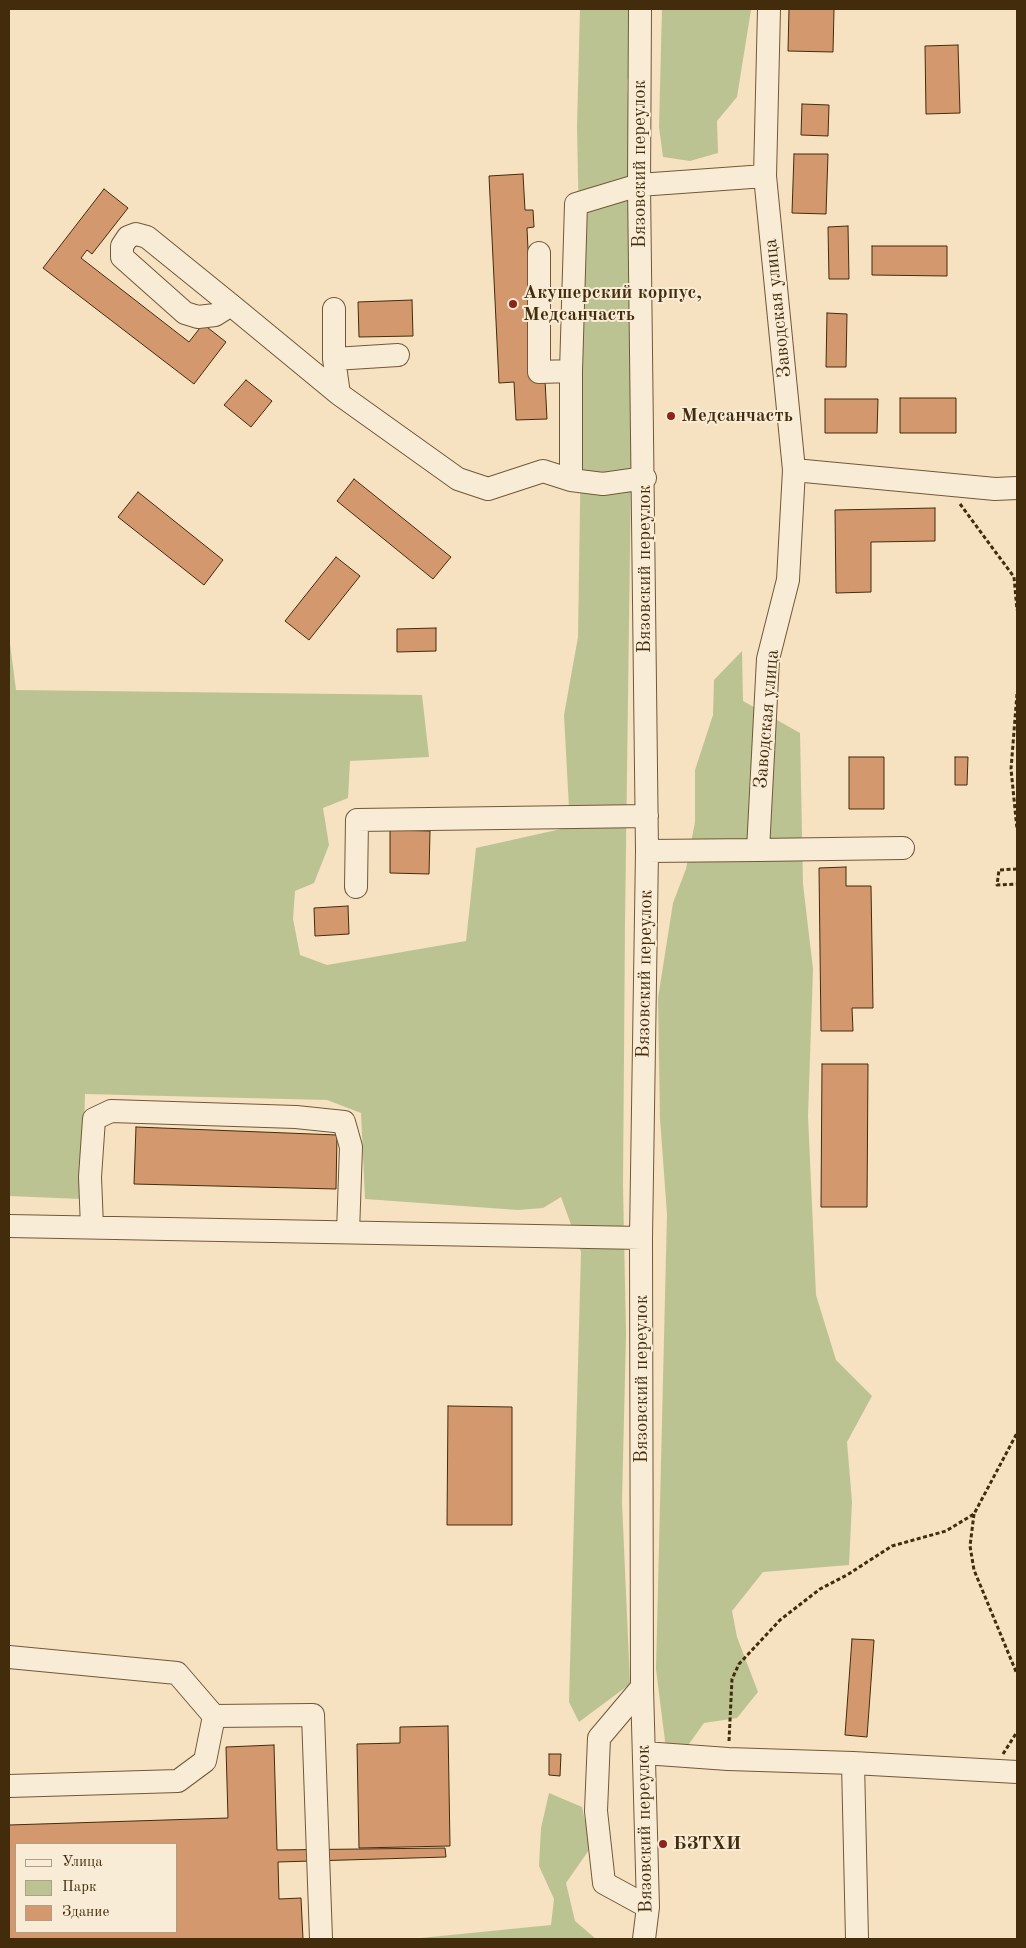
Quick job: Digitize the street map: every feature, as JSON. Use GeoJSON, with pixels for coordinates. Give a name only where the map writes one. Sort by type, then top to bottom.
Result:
{"type":"FeatureCollection","features":[{"type":"Feature","properties":{"kind":"street","name":"Вязовский переулок"},"geometry":{"type":"LineString","coordinates":[[640,9],[639,185],[647,816],[642,1238],[642,1686],[648,1907],[644,1939]]}},
{"type":"Feature","properties":{"kind":"street","name":"Заводская улица"},"geometry":{"type":"LineString","coordinates":[[758,850],[768,659],[788,580],[794,470],[765,176],[769,9]]}},
{"type":"Feature","properties":{"kind":"street"},"geometry":{"type":"LineString","coordinates":[[571,480],[571,371],[576,204],[639,185],[765,176]]}},
{"type":"Feature","properties":{"kind":"street"},"geometry":{"type":"LineString","coordinates":[[231,305],[215,315],[198,317],[186,313],[122,257],[122,246],[128,237],[136,234],[147,237],[231,305],[339,394],[458,479],[488,489],[543,471],[571,480],[603,484],[644,478]]}},
{"type":"Feature","properties":{"kind":"street"},"geometry":{"type":"LineString","coordinates":[[538,253],[539,372],[571,371]]}},
{"type":"Feature","properties":{"kind":"street"},"geometry":{"type":"LineString","coordinates":[[334,309],[334,359],[339,394]]}},
{"type":"Feature","properties":{"kind":"street"},"geometry":{"type":"LineString","coordinates":[[334,359],[398,356]]}},
{"type":"Feature","properties":{"kind":"street"},"geometry":{"type":"LineString","coordinates":[[794,470],[995,489],[1017,488]]}},
{"type":"Feature","properties":{"kind":"street"},"geometry":{"type":"LineString","coordinates":[[356,887],[357,820],[647,816]]}},
{"type":"Feature","properties":{"kind":"street"},"geometry":{"type":"LineString","coordinates":[[647,851],[903,848]]}},
{"type":"Feature","properties":{"kind":"street"},"geometry":{"type":"LineString","coordinates":[[92,1227],[90,1177],[94,1119],[111,1111],[296,1117],[344,1122],[351,1148],[348,1232]]}},
{"type":"Feature","properties":{"kind":"street"},"geometry":{"type":"LineString","coordinates":[[9,1226],[642,1238]]}},
{"type":"Feature","properties":{"kind":"street"},"geometry":{"type":"LineString","coordinates":[[9,1657],[177,1673],[214,1716],[312,1715],[321,1939]]}},
{"type":"Feature","properties":{"kind":"street"},"geometry":{"type":"LineString","coordinates":[[642,1686],[599,1738],[596,1811],[604,1883],[648,1907]]}},
{"type":"Feature","properties":{"kind":"street"},"geometry":{"type":"LineString","coordinates":[[9,1786],[178,1782],[205,1761],[214,1716]]}},
{"type":"Feature","properties":{"kind":"street"},"geometry":{"type":"LineString","coordinates":[[644,1753],[728,1759],[853,1763],[1017,1772]]}},
{"type":"Feature","properties":{"kind":"street"},"geometry":{"type":"LineString","coordinates":[[853,1763],[857,1939]]}},
{"type":"Feature","properties":{"kind":"path"},"geometry":{"type":"LineString","coordinates":[[946,484],[1014,578],[1017,610]]}},
{"type":"Feature","properties":{"kind":"path"},"geometry":{"type":"LineString","coordinates":[[1017,694],[1011,769],[1017,829]]}},
{"type":"Feature","properties":{"kind":"path"},"geometry":{"type":"LineString","coordinates":[[1017,869],[999,870],[997,885],[1017,884]]}},
{"type":"Feature","properties":{"kind":"path"},"geometry":{"type":"LineString","coordinates":[[1017,1433],[974,1514],[970,1546],[974,1570],[1017,1674]]}},
{"type":"Feature","properties":{"kind":"path"},"geometry":{"type":"LineString","coordinates":[[728,1759],[732,1679],[739,1664],[780,1620],[820,1589],[847,1575],[892,1546],[946,1531],[974,1514]]}},
{"type":"Feature","properties":{"kind":"green space"},"geometry":{"type":"Polygon","coordinates":[[[580,9],[633,9],[635,57],[627,81],[633,236],[623,1186],[626,1334],[622,1502],[630,1684],[579,1722],[569,1702],[581,1252],[561,1197],[543,1208],[518,1210],[365,1199],[361,1113],[327,1100],[85,1094],[82,1199],[9,1196],[9,636],[16,690],[422,695],[429,757],[350,761],[348,798],[323,808],[329,845],[314,883],[295,891],[293,919],[300,955],[327,965],[466,941],[476,848],[570,827],[564,715],[578,637],[582,377],[577,127],[580,9]]]}},
{"type":"Feature","properties":{"kind":"green space"},"geometry":{"type":"Polygon","coordinates":[[[662,9],[751,10],[737,97],[717,121],[718,153],[690,161],[663,157],[659,127],[662,9]]]}},
{"type":"Feature","properties":{"kind":"green space"},"geometry":{"type":"Polygon","coordinates":[[[742,651],[743,701],[800,733],[803,884],[813,969],[808,1116],[816,1295],[836,1360],[872,1396],[847,1442],[852,1502],[849,1565],[763,1572],[732,1611],[737,1637],[758,1692],[737,1718],[704,1723],[681,1755],[666,1749],[656,1669],[667,1214],[660,1119],[658,998],[673,903],[686,869],[695,822],[695,770],[713,715],[714,680],[742,651]]]}},
{"type":"Feature","properties":{"kind":"green space"},"geometry":{"type":"Polygon","coordinates":[[[549,1793],[582,1807],[591,1847],[566,1883],[575,1921],[596,1939],[411,1939],[551,1925],[554,1899],[539,1866],[541,1828],[549,1793]]]}},
{"type":"Feature","properties":{"kind":"building"},"geometry":{"type":"Polygon","coordinates":[[[789,9],[834,9],[833,52],[788,51],[789,9]]]}},
{"type":"Feature","properties":{"kind":"building"},"geometry":{"type":"Polygon","coordinates":[[[958,45],[960,113],[926,114],[925,46],[958,45]]]}},
{"type":"Feature","properties":{"kind":"building"},"geometry":{"type":"Polygon","coordinates":[[[802,104],[829,105],[828,136],[801,135],[802,104]]]}},
{"type":"Feature","properties":{"kind":"building"},"geometry":{"type":"Polygon","coordinates":[[[794,154],[828,154],[826,214],[792,213],[794,154]]]}},
{"type":"Feature","properties":{"kind":"building","name":"Акушерский корпус, Медсанчасть"},"geometry":{"type":"Polygon","coordinates":[[[523,174],[525,210],[533,210],[534,227],[527,228],[534,380],[545,380],[547,419],[516,420],[514,382],[499,383],[489,176],[523,174]]]}},
{"type":"Feature","properties":{"kind":"building"},"geometry":{"type":"Polygon","coordinates":[[[104,189],[128,208],[92,254],[87,250],[81,258],[189,342],[203,324],[226,342],[194,384],[43,268],[104,189]]]}},
{"type":"Feature","properties":{"kind":"building"},"geometry":{"type":"Polygon","coordinates":[[[848,226],[849,279],[829,279],[828,227],[848,226]]]}},
{"type":"Feature","properties":{"kind":"building"},"geometry":{"type":"Polygon","coordinates":[[[872,246],[947,246],[947,276],[872,275],[872,246]]]}},
{"type":"Feature","properties":{"kind":"building"},"geometry":{"type":"Polygon","coordinates":[[[412,300],[413,336],[359,337],[358,302],[412,300]]]}},
{"type":"Feature","properties":{"kind":"building"},"geometry":{"type":"Polygon","coordinates":[[[827,313],[847,314],[846,367],[826,367],[827,313]]]}},
{"type":"Feature","properties":{"kind":"building"},"geometry":{"type":"Polygon","coordinates":[[[246,380],[272,401],[251,427],[224,405],[246,380]]]}},
{"type":"Feature","properties":{"kind":"building"},"geometry":{"type":"Polygon","coordinates":[[[900,398],[956,398],[956,433],[900,433],[900,398]]]}},
{"type":"Feature","properties":{"kind":"building"},"geometry":{"type":"Polygon","coordinates":[[[825,399],[878,399],[877,433],[825,433],[825,399]]]}},
{"type":"Feature","properties":{"kind":"building"},"geometry":{"type":"Polygon","coordinates":[[[354,479],[451,557],[433,579],[337,501],[354,479]]]}},
{"type":"Feature","properties":{"kind":"building"},"geometry":{"type":"Polygon","coordinates":[[[138,492],[223,560],[204,585],[118,517],[138,492]]]}},
{"type":"Feature","properties":{"kind":"building"},"geometry":{"type":"Polygon","coordinates":[[[935,508],[935,541],[871,542],[871,592],[836,593],[835,510],[935,508]]]}},
{"type":"Feature","properties":{"kind":"building"},"geometry":{"type":"Polygon","coordinates":[[[336,557],[360,576],[309,640],[285,621],[336,557]]]}},
{"type":"Feature","properties":{"kind":"building"},"geometry":{"type":"Polygon","coordinates":[[[436,628],[436,651],[397,652],[397,629],[436,628]]]}},
{"type":"Feature","properties":{"kind":"building"},"geometry":{"type":"Polygon","coordinates":[[[849,757],[884,757],[884,809],[849,809],[849,757]]]}},
{"type":"Feature","properties":{"kind":"building"},"geometry":{"type":"Polygon","coordinates":[[[955,757],[968,757],[967,785],[955,785],[955,757]]]}},
{"type":"Feature","properties":{"kind":"building"},"geometry":{"type":"Polygon","coordinates":[[[390,830],[430,831],[429,874],[390,873],[390,830]]]}},
{"type":"Feature","properties":{"kind":"building"},"geometry":{"type":"Polygon","coordinates":[[[846,867],[846,886],[871,886],[873,1008],[852,1008],[853,1031],[821,1031],[819,868],[846,867]]]}},
{"type":"Feature","properties":{"kind":"building"},"geometry":{"type":"Polygon","coordinates":[[[348,906],[349,934],[315,936],[314,908],[348,906]]]}},
{"type":"Feature","properties":{"kind":"building"},"geometry":{"type":"Polygon","coordinates":[[[822,1064],[868,1064],[867,1207],[821,1207],[822,1064]]]}},
{"type":"Feature","properties":{"kind":"building"},"geometry":{"type":"Polygon","coordinates":[[[136,1127],[337,1135],[336,1189],[134,1184],[136,1127]]]}},
{"type":"Feature","properties":{"kind":"building"},"geometry":{"type":"Polygon","coordinates":[[[448,1406],[512,1407],[512,1525],[447,1525],[448,1406]]]}},
{"type":"Feature","properties":{"kind":"building"},"geometry":{"type":"Polygon","coordinates":[[[852,1639],[874,1640],[867,1737],[845,1735],[852,1639]]]}},
{"type":"Feature","properties":{"kind":"building"},"geometry":{"type":"Polygon","coordinates":[[[448,1726],[450,1846],[359,1848],[357,1744],[400,1743],[400,1727],[448,1726]]]}},
{"type":"Feature","properties":{"kind":"building"},"geometry":{"type":"Polygon","coordinates":[[[274,1745],[277,1850],[445,1848],[446,1857],[278,1862],[279,1899],[301,1898],[303,1939],[9,1939],[9,1825],[228,1818],[226,1747],[274,1745]]]}},
{"type":"Feature","properties":{"kind":"building"},"geometry":{"type":"Polygon","coordinates":[[[549,1754],[561,1754],[560,1776],[549,1775],[549,1754]]]}},
{"type":"Feature","properties":{"kind":"place","name":"Акушерский корпус, Медсанчасть"},"geometry":{"type":"Point","coordinates":[513,304]}},
{"type":"Feature","properties":{"kind":"place","name":"Медсанчасть"},"geometry":{"type":"Point","coordinates":[671,416]}},
{"type":"Feature","properties":{"kind":"place","name":"БЗТХИ"},"geometry":{"type":"Point","coordinates":[663,1844]}}]}
